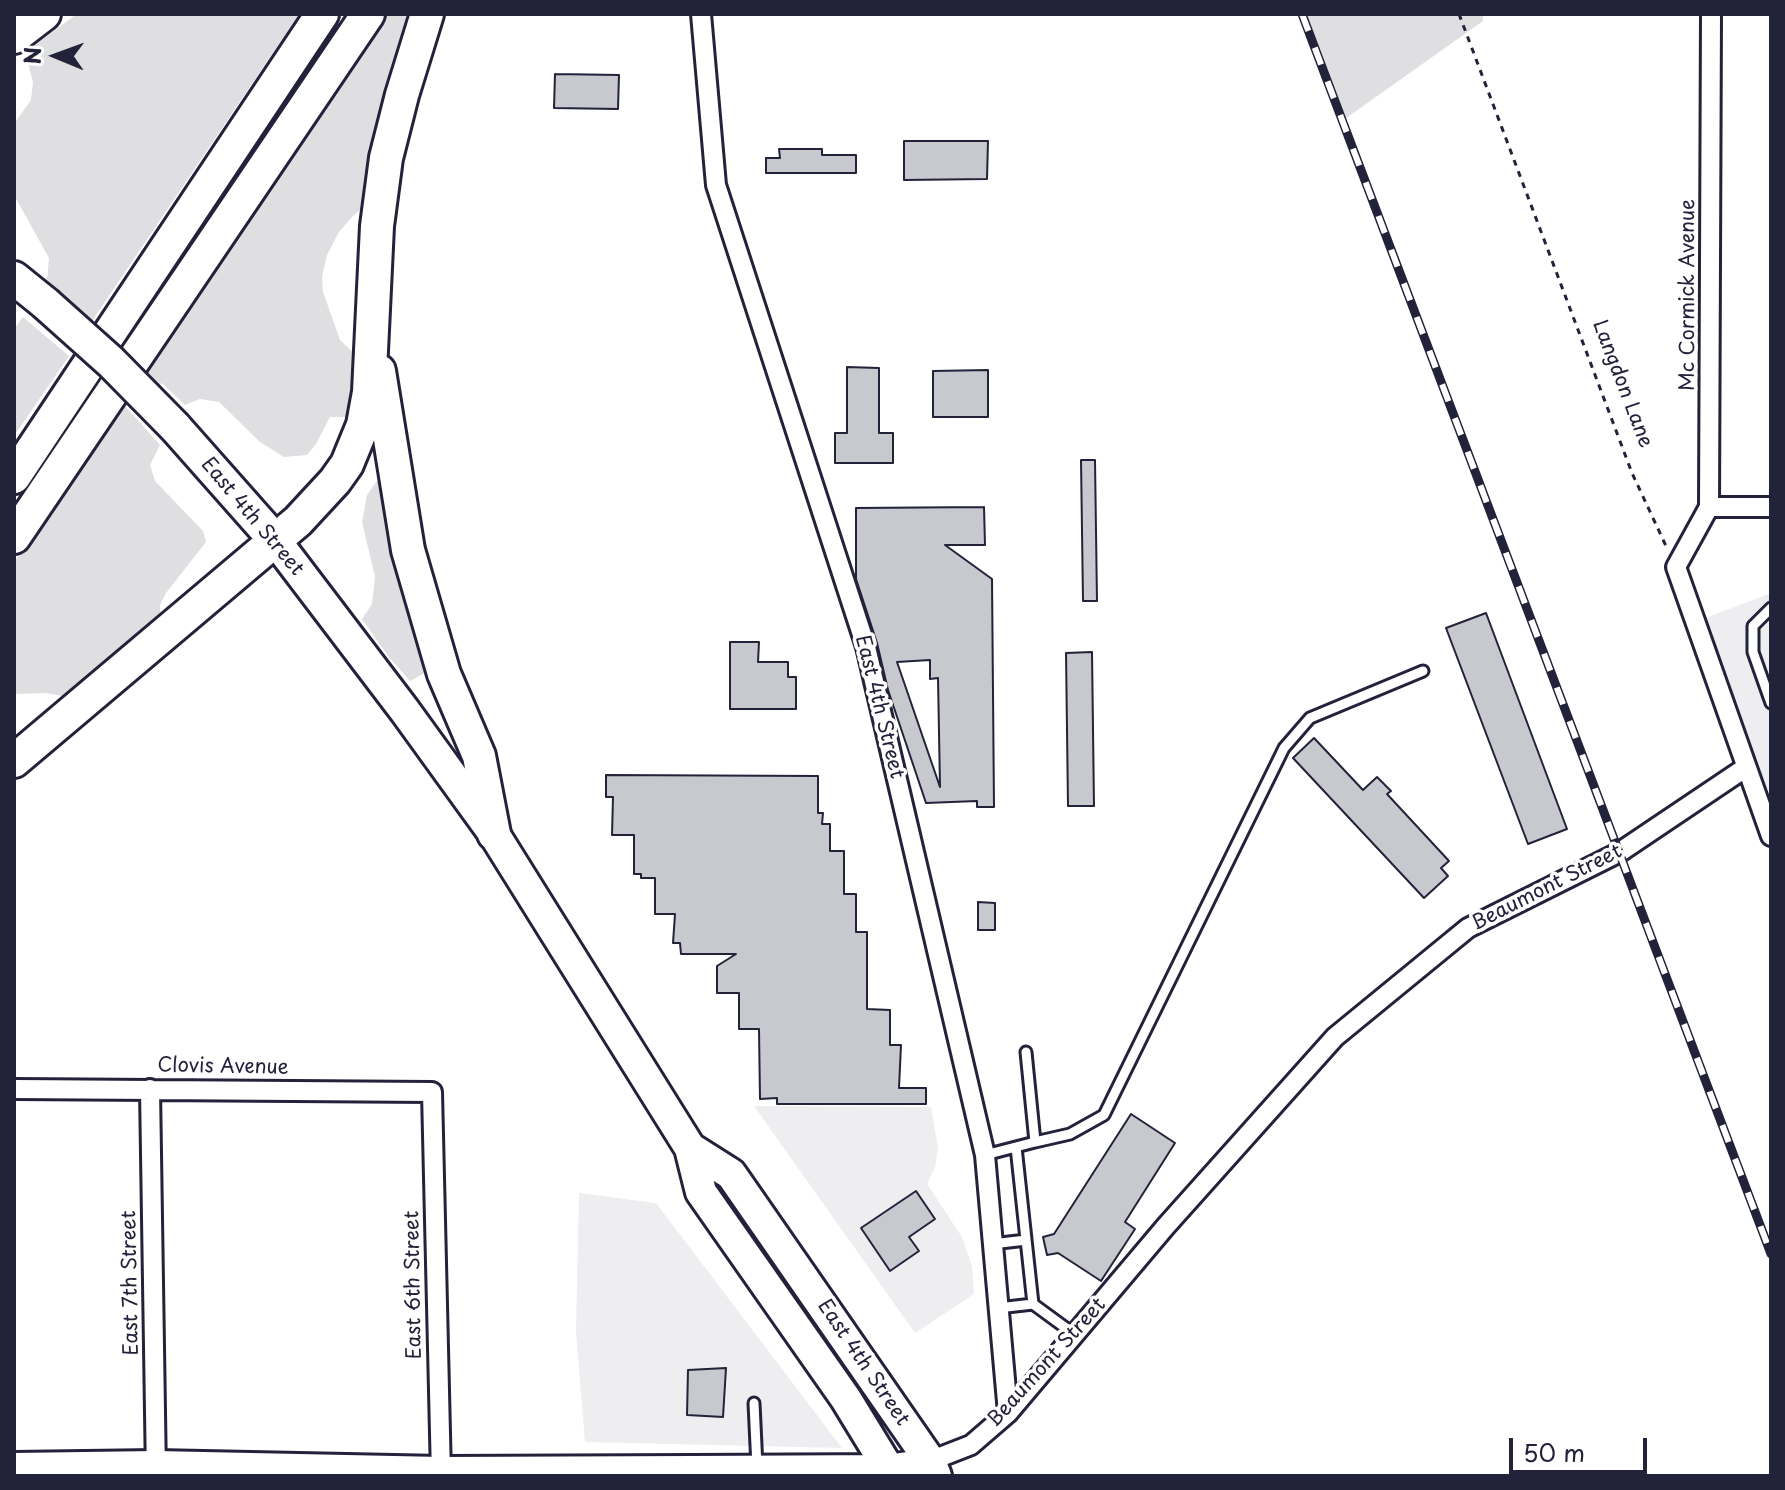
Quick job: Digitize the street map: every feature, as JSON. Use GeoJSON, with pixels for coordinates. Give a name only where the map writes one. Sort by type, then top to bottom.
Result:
{"type":"FeatureCollection","features":[{"type":"Feature","properties":{"kind":"highway"},"geometry":{"type":"LineString","coordinates":[[14,37],[44,14]]}},
{"type":"Feature","properties":{"kind":"highway"},"geometry":{"type":"LineString","coordinates":[[14,477],[322,14]]}},
{"type":"Feature","properties":{"kind":"highway"},"geometry":{"type":"LineString","coordinates":[[14,537],[368,14]]}},
{"type":"Feature","properties":{"kind":"highway"},"geometry":{"type":"LineString","coordinates":[[14,761],[275,540],[319,499],[347,464],[363,425],[369,392],[377,226],[386,158],[427,14]]}},
{"type":"Feature","properties":{"kind":"highway","name":"East 4th Street"},"geometry":{"type":"LineString","coordinates":[[14,278],[111,362],[175,427],[275,540]]}},
{"type":"Feature","properties":{"kind":"highway"},"geometry":{"type":"LineString","coordinates":[[373,345],[388,415],[408,550],[444,674],[479,756],[494,834]]}},
{"type":"Feature","properties":{"kind":"main road","name":"East 4th Street"},"geometry":{"type":"LineString","coordinates":[[275,540],[494,834],[690,1148],[701,1192],[846,1399],[890,1471]]}},
{"type":"Feature","properties":{"kind":"main road","name":"East 4th Street"},"geometry":{"type":"LineString","coordinates":[[690,1148],[731,1174],[933,1468]]}},
{"type":"Feature","properties":{"kind":"street","name":"East 4th Street"},"geometry":{"type":"LineString","coordinates":[[701,14],[716,185],[866,647],[985,1155],[1008,1413]]}},
{"type":"Feature","properties":{"kind":"street","name":"Mc Cormick Avenue"},"geometry":{"type":"LineString","coordinates":[[1676,567],[1709,507],[1711,14]]}},
{"type":"Feature","properties":{"kind":"street"},"geometry":{"type":"LineString","coordinates":[[1709,507],[1771,507]]}},
{"type":"Feature","properties":{"kind":"street"},"geometry":{"type":"LineString","coordinates":[[1676,567],[1771,836]]}},
{"type":"Feature","properties":{"kind":"street","name":"Beaumont Street"},"geometry":{"type":"LineString","coordinates":[[14,1465],[156,1470],[441,1472],[693,1472],[757,1467],[890,1471],[933,1468],[971,1445],[1008,1413],[1166,1226],[1335,1037],[1468,928],[1620,852],[1745,768]]}},
{"type":"Feature","properties":{"kind":"street","name":"Clovis Avenue"},"geometry":{"type":"LineString","coordinates":[[14,1089],[432,1092]]}},
{"type":"Feature","properties":{"kind":"street","name":"East 7th Street"},"geometry":{"type":"LineString","coordinates":[[150,1089],[156,1470]]}},
{"type":"Feature","properties":{"kind":"street","name":"East 6th Street"},"geometry":{"type":"LineString","coordinates":[[432,1092],[441,1472]]}},
{"type":"Feature","properties":{"kind":"lane"},"geometry":{"type":"LineString","coordinates":[[1771,608],[1753,626],[1753,652],[1771,703]]}},
{"type":"Feature","properties":{"kind":"lane"},"geometry":{"type":"LineString","coordinates":[[985,1155],[1070,1134],[1104,1115],[1284,748],[1310,718],[1423,671]]}},
{"type":"Feature","properties":{"kind":"lane"},"geometry":{"type":"LineString","coordinates":[[1026,1052],[1035,1142]]}},
{"type":"Feature","properties":{"kind":"lane"},"geometry":{"type":"LineString","coordinates":[[1016,1147],[1033,1304]]}},
{"type":"Feature","properties":{"kind":"lane"},"geometry":{"type":"LineString","coordinates":[[992,1244],[1026,1240]]}},
{"type":"Feature","properties":{"kind":"lane"},"geometry":{"type":"LineString","coordinates":[[998,1308],[1033,1304],[1075,1334]]}},
{"type":"Feature","properties":{"kind":"lane"},"geometry":{"type":"LineString","coordinates":[[754,1403],[757,1467]]}},
{"type":"Feature","properties":{"kind":"path","name":"Langdon Lane"},"geometry":{"type":"LineString","coordinates":[[1459,14],[1632,473],[1676,567]]}},
{"type":"Feature","properties":{"kind":"shaded area"},"geometry":{"type":"Polygon","coordinates":[[[77,14],[299,14],[92,321],[47,281],[49,258],[14,195],[14,124],[31,100],[33,82],[25,52],[77,14]]]}},
{"type":"Feature","properties":{"kind":"shaded area"},"geometry":{"type":"Polygon","coordinates":[[[384,14],[415,14],[365,206],[339,232],[327,255],[322,277],[323,292],[340,340],[359,358],[353,417],[330,417],[307,455],[284,457],[260,442],[219,402],[200,399],[185,405],[147,373],[384,14]]]}},
{"type":"Feature","properties":{"kind":"shaded area"},"geometry":{"type":"Polygon","coordinates":[[[1302,14],[1483,14],[1483,21],[1342,121],[1302,14]]]}},
{"type":"Feature","properties":{"kind":"shaded area"},"geometry":{"type":"Polygon","coordinates":[[[23,317],[69,356],[14,436],[14,329],[23,317]]]}},
{"type":"Feature","properties":{"kind":"shaded area"},"geometry":{"type":"Polygon","coordinates":[[[125,406],[160,445],[150,465],[155,481],[203,531],[206,542],[166,593],[160,605],[160,618],[69,697],[45,693],[14,694],[14,562],[125,406]]]}},
{"type":"Feature","properties":{"kind":"shaded area"},"geometry":{"type":"Polygon","coordinates":[[[383,472],[434,668],[410,681],[362,619],[372,604],[375,577],[362,522],[367,495],[383,472]]]}},
{"type":"Feature","properties":{"kind":"shaded area"},"geometry":{"type":"Polygon","coordinates":[[[1771,593],[1771,836],[1695,622],[1771,593]]]}},
{"type":"Feature","properties":{"kind":"shaded area"},"geometry":{"type":"Polygon","coordinates":[[[754,1106],[931,1107],[938,1148],[935,1167],[927,1184],[962,1237],[972,1266],[974,1294],[915,1333],[754,1106]]]}},
{"type":"Feature","properties":{"kind":"shaded area"},"geometry":{"type":"Polygon","coordinates":[[[579,1193],[656,1203],[842,1448],[585,1442],[576,1333],[579,1193]]]}},
{"type":"Feature","properties":{"kind":"building"},"geometry":{"type":"Polygon","coordinates":[[[555,74],[619,75],[618,109],[554,108],[555,74]]]}},
{"type":"Feature","properties":{"kind":"building"},"geometry":{"type":"Polygon","coordinates":[[[904,141],[988,141],[987,179],[904,180],[904,141]]]}},
{"type":"Feature","properties":{"kind":"building"},"geometry":{"type":"Polygon","coordinates":[[[779,149],[822,149],[822,155],[856,155],[856,173],[766,173],[766,158],[780,158],[779,149]]]}},
{"type":"Feature","properties":{"kind":"building"},"geometry":{"type":"Polygon","coordinates":[[[847,367],[879,368],[879,433],[893,433],[893,463],[835,463],[835,433],[847,433],[847,367]]]}},
{"type":"Feature","properties":{"kind":"building"},"geometry":{"type":"Polygon","coordinates":[[[988,370],[988,417],[933,417],[933,371],[988,370]]]}},
{"type":"Feature","properties":{"kind":"building"},"geometry":{"type":"Polygon","coordinates":[[[1081,460],[1095,460],[1097,601],[1083,601],[1081,460]]]}},
{"type":"Feature","properties":{"kind":"building"},"geometry":{"type":"Polygon","coordinates":[[[984,507],[985,545],[945,545],[992,579],[994,807],[977,807],[977,801],[926,803],[888,690],[877,643],[856,579],[856,508],[984,507]],[[930,660],[897,662],[940,787],[938,678],[930,679],[930,660]]]}},
{"type":"Feature","properties":{"kind":"building"},"geometry":{"type":"Polygon","coordinates":[[[1486,613],[1567,829],[1528,844],[1446,628],[1486,613]]]}},
{"type":"Feature","properties":{"kind":"building"},"geometry":{"type":"Polygon","coordinates":[[[730,642],[759,642],[758,662],[788,662],[788,677],[796,677],[796,709],[730,709],[730,642]]]}},
{"type":"Feature","properties":{"kind":"building"},"geometry":{"type":"Polygon","coordinates":[[[1092,652],[1094,806],[1068,806],[1066,653],[1092,652]]]}},
{"type":"Feature","properties":{"kind":"building"},"geometry":{"type":"Polygon","coordinates":[[[1314,738],[1363,790],[1377,777],[1391,791],[1387,794],[1449,861],[1441,868],[1448,876],[1424,898],[1293,758],[1314,738]]]}},
{"type":"Feature","properties":{"kind":"building"},"geometry":{"type":"Polygon","coordinates":[[[606,775],[818,776],[818,813],[823,813],[822,824],[830,824],[830,851],[844,851],[844,894],[856,894],[856,932],[867,932],[867,1009],[890,1010],[890,1045],[901,1045],[899,1088],[926,1088],[926,1104],[777,1104],[777,1098],[760,1099],[759,1029],[739,1029],[739,993],[717,993],[717,966],[736,954],[681,954],[680,943],[673,943],[675,914],[655,914],[655,878],[641,878],[641,874],[634,874],[634,835],[612,835],[613,797],[606,797],[606,775]]]}},
{"type":"Feature","properties":{"kind":"building"},"geometry":{"type":"Polygon","coordinates":[[[978,902],[995,903],[995,930],[978,930],[978,902]]]}},
{"type":"Feature","properties":{"kind":"building"},"geometry":{"type":"Polygon","coordinates":[[[1131,1114],[1175,1143],[1125,1222],[1135,1229],[1101,1281],[1058,1253],[1047,1255],[1043,1237],[1054,1234],[1131,1114]]]}},
{"type":"Feature","properties":{"kind":"building"},"geometry":{"type":"Polygon","coordinates":[[[916,1191],[935,1219],[909,1237],[919,1251],[890,1271],[861,1228],[916,1191]]]}},
{"type":"Feature","properties":{"kind":"building"},"geometry":{"type":"Polygon","coordinates":[[[726,1368],[723,1417],[687,1415],[688,1370],[726,1368]]]}},
{"type":"Feature","properties":{"kind":"railway"},"geometry":{"type":"LineString","coordinates":[[1302,14],[1771,1254]]}}]}
